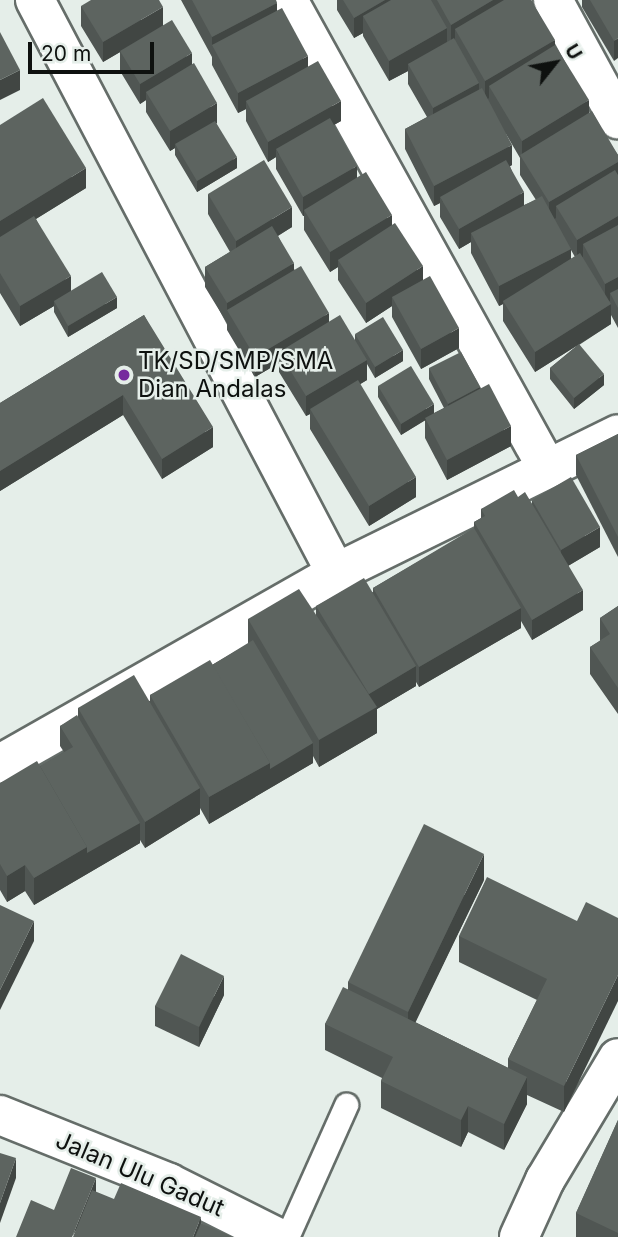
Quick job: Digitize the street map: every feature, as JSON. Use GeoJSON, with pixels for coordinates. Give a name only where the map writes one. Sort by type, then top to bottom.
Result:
{"type":"FeatureCollection","features":[{"type":"Feature","properties":{"kind":"street"},"geometry":{"type":"LineString","coordinates":[[288,0],[547,468]]}},
{"type":"Feature","properties":{"kind":"street"},"geometry":{"type":"LineString","coordinates":[[553,0],[618,119]]}},
{"type":"Feature","properties":{"kind":"street"},"geometry":{"type":"LineString","coordinates":[[46,4],[336,573]]}},
{"type":"Feature","properties":{"kind":"street"},"geometry":{"type":"LineString","coordinates":[[0,764],[336,573],[618,434]]}},
{"type":"Feature","properties":{"kind":"street"},"geometry":{"type":"LineString","coordinates":[[520,1237],[545,1180],[618,1058]]}},
{"type":"Feature","properties":{"kind":"street","name":"Jalan Ulu Gadut"},"geometry":{"type":"LineString","coordinates":[[0,1115],[169,1183],[277,1237]]}},
{"type":"Feature","properties":{"kind":"lane"},"geometry":{"type":"LineString","coordinates":[[287,1237],[346,1105]]}},
{"type":"Feature","properties":{"kind":"building"},"geometry":{"type":"Polygon","coordinates":[[[91,0],[159,0],[163,7],[103,42],[81,6],[91,0]]]}},
{"type":"Feature","properties":{"kind":"building"},"geometry":{"type":"Polygon","coordinates":[[[192,0],[276,0],[277,3],[212,37],[192,0]]]}},
{"type":"Feature","properties":{"kind":"building"},"geometry":{"type":"Polygon","coordinates":[[[343,0],[385,0],[354,18],[343,0]]]}},
{"type":"Feature","properties":{"kind":"building"},"geometry":{"type":"Polygon","coordinates":[[[391,0],[431,0],[447,28],[389,61],[363,16],[391,0]]]}},
{"type":"Feature","properties":{"kind":"building"},"geometry":{"type":"Polygon","coordinates":[[[437,0],[493,0],[451,25],[437,0]]]}},
{"type":"Feature","properties":{"kind":"building"},"geometry":{"type":"Polygon","coordinates":[[[504,0],[531,0],[555,40],[485,81],[455,29],[504,0]]]}},
{"type":"Feature","properties":{"kind":"building"},"geometry":{"type":"Polygon","coordinates":[[[590,0],[618,0],[618,38],[614,41],[590,0]]]}},
{"type":"Feature","properties":{"kind":"building"},"geometry":{"type":"Polygon","coordinates":[[[282,8],[308,56],[238,93],[212,45],[282,8]]]}},
{"type":"Feature","properties":{"kind":"building"},"geometry":{"type":"Polygon","coordinates":[[[172,20],[192,53],[140,84],[120,51],[172,20]]]}},
{"type":"Feature","properties":{"kind":"building"},"geometry":{"type":"Polygon","coordinates":[[[0,32],[20,70],[0,80],[0,32]]]}},
{"type":"Feature","properties":{"kind":"building"},"geometry":{"type":"Polygon","coordinates":[[[454,38],[479,83],[433,108],[408,64],[454,38]]]}},
{"type":"Feature","properties":{"kind":"building"},"geometry":{"type":"Polygon","coordinates":[[[555,45],[589,100],[522,141],[489,86],[555,45]]]}},
{"type":"Feature","properties":{"kind":"building"},"geometry":{"type":"Polygon","coordinates":[[[318,61],[341,101],[268,142],[246,101],[318,61]]]}},
{"type":"Feature","properties":{"kind":"building"},"geometry":{"type":"Polygon","coordinates":[[[194,63],[217,103],[170,131],[146,92],[194,63]]]}},
{"type":"Feature","properties":{"kind":"building"},"geometry":{"type":"Polygon","coordinates":[[[482,88],[512,145],[434,186],[405,129],[482,88]]]}},
{"type":"Feature","properties":{"kind":"building"},"geometry":{"type":"Polygon","coordinates":[[[43,98],[86,168],[0,221],[0,125],[43,98]]]}},
{"type":"Feature","properties":{"kind":"building"},"geometry":{"type":"Polygon","coordinates":[[[592,111],[618,155],[618,162],[549,202],[520,155],[592,111]]]}},
{"type":"Feature","properties":{"kind":"building"},"geometry":{"type":"Polygon","coordinates":[[[330,118],[357,166],[303,197],[276,149],[330,118]]]}},
{"type":"Feature","properties":{"kind":"building"},"geometry":{"type":"Polygon","coordinates":[[[215,121],[237,157],[197,181],[175,144],[215,121]]]}},
{"type":"Feature","properties":{"kind":"building"},"geometry":{"type":"Polygon","coordinates":[[[264,160],[292,207],[236,241],[208,194],[264,160]]]}},
{"type":"Feature","properties":{"kind":"building"},"geometry":{"type":"Polygon","coordinates":[[[506,160],[524,192],[459,229],[440,197],[506,160]]]}},
{"type":"Feature","properties":{"kind":"building"},"geometry":{"type":"Polygon","coordinates":[[[615,170],[618,175],[618,216],[577,240],[556,206],[615,170]]]}},
{"type":"Feature","properties":{"kind":"building"},"geometry":{"type":"Polygon","coordinates":[[[366,172],[392,215],[330,252],[304,210],[366,172]]]}},
{"type":"Feature","properties":{"kind":"building"},"geometry":{"type":"Polygon","coordinates":[[[542,196],[571,249],[499,286],[471,233],[542,196]]]}},
{"type":"Feature","properties":{"kind":"building"},"geometry":{"type":"Polygon","coordinates":[[[34,216],[71,276],[20,306],[0,273],[0,237],[34,216]]]}},
{"type":"Feature","properties":{"kind":"building"},"geometry":{"type":"Polygon","coordinates":[[[395,223],[423,266],[366,303],[338,260],[395,223]]]}},
{"type":"Feature","properties":{"kind":"building"},"geometry":{"type":"Polygon","coordinates":[[[618,225],[618,277],[605,284],[583,244],[618,225]]]}},
{"type":"Feature","properties":{"kind":"building"},"geometry":{"type":"Polygon","coordinates":[[[272,226],[294,263],[227,303],[205,267],[272,226]]]}},
{"type":"Feature","properties":{"kind":"building"},"geometry":{"type":"Polygon","coordinates":[[[580,253],[611,304],[535,352],[503,301],[580,253]]]}},
{"type":"Feature","properties":{"kind":"building"},"geometry":{"type":"Polygon","coordinates":[[[301,266],[329,313],[255,357],[227,310],[301,266]]]}},
{"type":"Feature","properties":{"kind":"building"},"geometry":{"type":"Polygon","coordinates":[[[102,272],[117,297],[68,326],[54,301],[102,272]]]}},
{"type":"Feature","properties":{"kind":"building"},"geometry":{"type":"Polygon","coordinates":[[[430,276],[459,328],[421,349],[392,297],[430,276]]]}},
{"type":"Feature","properties":{"kind":"building"},"geometry":{"type":"Polygon","coordinates":[[[618,289],[618,308],[610,293],[618,289]]]}},
{"type":"Feature","properties":{"kind":"building","name":"TK/SD/SMP/SMA Dian Andalas"},"geometry":{"type":"Polygon","coordinates":[[[144,315],[213,427],[162,459],[123,395],[0,471],[0,403],[144,315]]]}},
{"type":"Feature","properties":{"kind":"building"},"geometry":{"type":"Polygon","coordinates":[[[340,315],[367,360],[306,396],[279,352],[340,315]]]}},
{"type":"Feature","properties":{"kind":"building"},"geometry":{"type":"Polygon","coordinates":[[[383,317],[403,350],[375,367],[355,334],[383,317]]]}},
{"type":"Feature","properties":{"kind":"building"},"geometry":{"type":"Polygon","coordinates":[[[579,344],[604,374],[574,398],[550,368],[579,344]]]}},
{"type":"Feature","properties":{"kind":"building"},"geometry":{"type":"Polygon","coordinates":[[[461,352],[480,387],[448,404],[429,368],[461,352]]]}},
{"type":"Feature","properties":{"kind":"building"},"geometry":{"type":"Polygon","coordinates":[[[411,366],[434,404],[401,424],[378,386],[411,366]]]}},
{"type":"Feature","properties":{"kind":"building"},"geometry":{"type":"Polygon","coordinates":[[[358,380],[416,477],[369,506],[310,409],[358,380]]]}},
{"type":"Feature","properties":{"kind":"building"},"geometry":{"type":"Polygon","coordinates":[[[489,384],[511,426],[447,460],[425,418],[489,384]]]}},
{"type":"Feature","properties":{"kind":"building"},"geometry":{"type":"Polygon","coordinates":[[[618,434],[618,537],[576,455],[618,434]]]}},
{"type":"Feature","properties":{"kind":"building"},"geometry":{"type":"Polygon","coordinates":[[[571,477],[600,527],[561,550],[532,500],[571,477]]]}},
{"type":"Feature","properties":{"kind":"building"},"geometry":{"type":"Polygon","coordinates":[[[514,490],[518,497],[525,492],[583,590],[532,620],[474,522],[485,516],[481,509],[514,490]]]}},
{"type":"Feature","properties":{"kind":"building"},"geometry":{"type":"Polygon","coordinates":[[[474,528],[521,608],[419,667],[373,588],[474,528]]]}},
{"type":"Feature","properties":{"kind":"building"},"geometry":{"type":"Polygon","coordinates":[[[364,578],[416,666],[369,694],[316,606],[364,578]]]}},
{"type":"Feature","properties":{"kind":"building"},"geometry":{"type":"Polygon","coordinates":[[[299,589],[377,707],[319,740],[248,619],[299,589]]]}},
{"type":"Feature","properties":{"kind":"building"},"geometry":{"type":"Polygon","coordinates":[[[618,606],[618,688],[590,647],[610,634],[600,618],[618,606]]]}},
{"type":"Feature","properties":{"kind":"building"},"geometry":{"type":"Polygon","coordinates":[[[253,640],[313,743],[270,769],[270,763],[212,665],[253,640]]]}},
{"type":"Feature","properties":{"kind":"building"},"geometry":{"type":"Polygon","coordinates":[[[210,660],[270,763],[209,797],[150,695],[210,660]]]}},
{"type":"Feature","properties":{"kind":"building"},"geometry":{"type":"Polygon","coordinates":[[[134,675],[200,788],[145,822],[78,708],[134,675]]]}},
{"type":"Feature","properties":{"kind":"building"},"geometry":{"type":"Polygon","coordinates":[[[77,715],[140,823],[87,853],[87,847],[40,766],[73,747],[60,726],[77,715]]]}},
{"type":"Feature","properties":{"kind":"building"},"geometry":{"type":"Polygon","coordinates":[[[37,761],[87,847],[34,878],[25,865],[7,876],[0,864],[0,783],[37,761]]]}},
{"type":"Feature","properties":{"kind":"building"},"geometry":{"type":"Polygon","coordinates":[[[424,824],[484,854],[408,1012],[348,982],[424,824]]]}},
{"type":"Feature","properties":{"kind":"building"},"geometry":{"type":"Polygon","coordinates":[[[487,877],[577,921],[586,902],[618,918],[618,975],[564,1086],[508,1059],[547,979],[459,936],[487,877]]]}},
{"type":"Feature","properties":{"kind":"building"},"geometry":{"type":"Polygon","coordinates":[[[0,905],[34,921],[0,990],[0,905]]]}},
{"type":"Feature","properties":{"kind":"building"},"geometry":{"type":"Polygon","coordinates":[[[181,954],[224,976],[199,1027],[155,1006],[181,954]]]}},
{"type":"Feature","properties":{"kind":"building"},"geometry":{"type":"Polygon","coordinates":[[[343,987],[527,1077],[504,1124],[468,1106],[461,1120],[381,1081],[393,1057],[325,1024],[343,987]]]}},
{"type":"Feature","properties":{"kind":"building"},"geometry":{"type":"Polygon","coordinates":[[[618,1120],[618,1233],[576,1213],[618,1120]]]}},
{"type":"Feature","properties":{"kind":"building"},"geometry":{"type":"Polygon","coordinates":[[[0,1153],[16,1158],[0,1203],[0,1153]]]}},
{"type":"Feature","properties":{"kind":"building"},"geometry":{"type":"Polygon","coordinates":[[[71,1168],[96,1178],[72,1237],[16,1237],[31,1200],[54,1210],[71,1168]]]}},
{"type":"Feature","properties":{"kind":"building"},"geometry":{"type":"Polygon","coordinates":[[[121,1183],[201,1217],[193,1237],[73,1237],[92,1190],[114,1199],[121,1183]]]}},
{"type":"Feature","properties":{"kind":"building"},"geometry":{"type":"Polygon","coordinates":[[[201,1223],[233,1237],[195,1237],[201,1223]]]}},
{"type":"Feature","properties":{"kind":"place","name":"TK/SD/SMP/SMA Dian Andalas"},"geometry":{"type":"Point","coordinates":[124,375]}}]}
